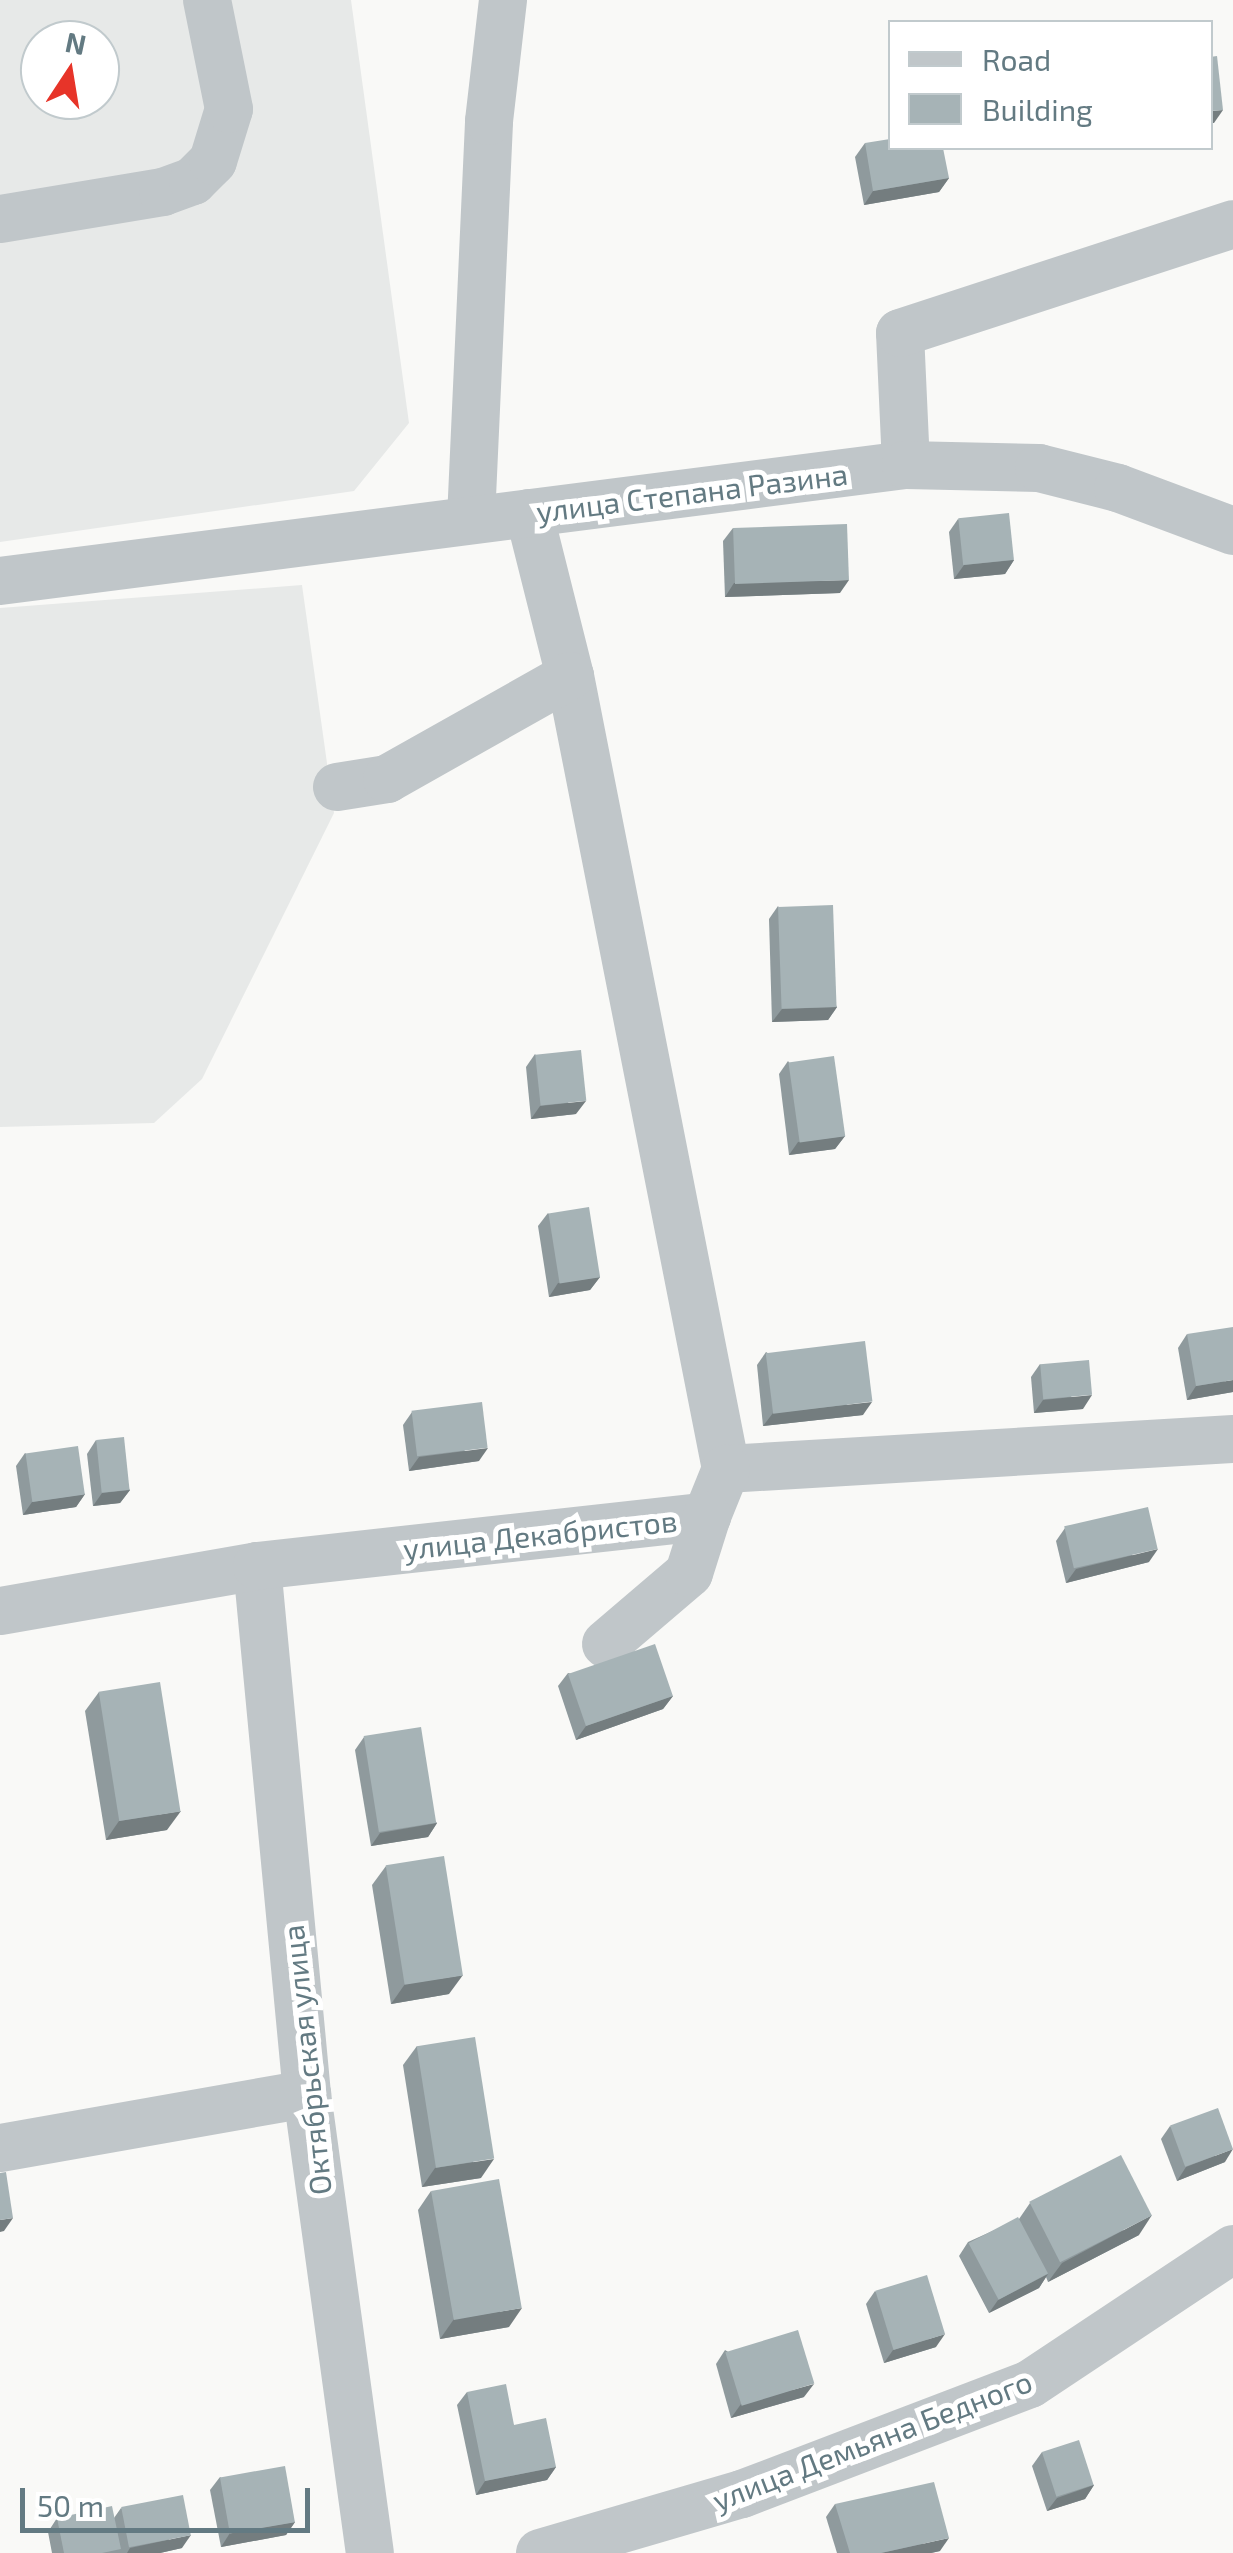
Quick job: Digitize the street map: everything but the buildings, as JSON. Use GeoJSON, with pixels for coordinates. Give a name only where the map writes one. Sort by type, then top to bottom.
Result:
{"type":"FeatureCollection","features":[{"type":"Feature","properties":{"kind":"street"},"geometry":{"type":"LineString","coordinates":[[0,219],[162,192],[193,182],[213,161],[228,109],[207,0]]}},
{"type":"Feature","properties":{"kind":"street"},"geometry":{"type":"LineString","coordinates":[[471,519],[491,88],[502,0]]}},
{"type":"Feature","properties":{"kind":"street"},"geometry":{"type":"LineString","coordinates":[[906,465],[900,333],[1233,224]]}},
{"type":"Feature","properties":{"kind":"street","name":"улица Степана Разина"},"geometry":{"type":"LineString","coordinates":[[0,581],[906,465],[1039,468],[1118,488],[1233,532]]}},
{"type":"Feature","properties":{"kind":"street"},"geometry":{"type":"LineString","coordinates":[[529,514],[570,676],[726,1470],[1233,1439]]}},
{"type":"Feature","properties":{"kind":"street"},"geometry":{"type":"LineString","coordinates":[[336,787],[387,780],[570,676]]}},
{"type":"Feature","properties":{"kind":"street","name":"улица Декабристов"},"geometry":{"type":"LineString","coordinates":[[0,1611],[257,1566],[708,1516],[726,1470]]}},
{"type":"Feature","properties":{"kind":"street"},"geometry":{"type":"LineString","coordinates":[[606,1644],[689,1573],[708,1516]]}},
{"type":"Feature","properties":{"kind":"street","name":"Октябрьская улица"},"geometry":{"type":"LineString","coordinates":[[257,1566],[307,2094],[370,2553]]}},
{"type":"Feature","properties":{"kind":"street"},"geometry":{"type":"LineString","coordinates":[[0,2148],[307,2094]]}},
{"type":"Feature","properties":{"kind":"street","name":"улица Демьяна Бедного"},"geometry":{"type":"LineString","coordinates":[[540,2553],[742,2494],[1030,2384],[1233,2249]]}},
{"type":"Feature","properties":{"kind":"shaded area"},"geometry":{"type":"Polygon","coordinates":[[[0,0],[351,0],[409,423],[354,491],[0,542],[0,0]]]}},
{"type":"Feature","properties":{"kind":"shaded area"},"geometry":{"type":"Polygon","coordinates":[[[302,585],[334,813],[202,1079],[154,1123],[0,1127],[0,608],[302,585]]]}}]}
